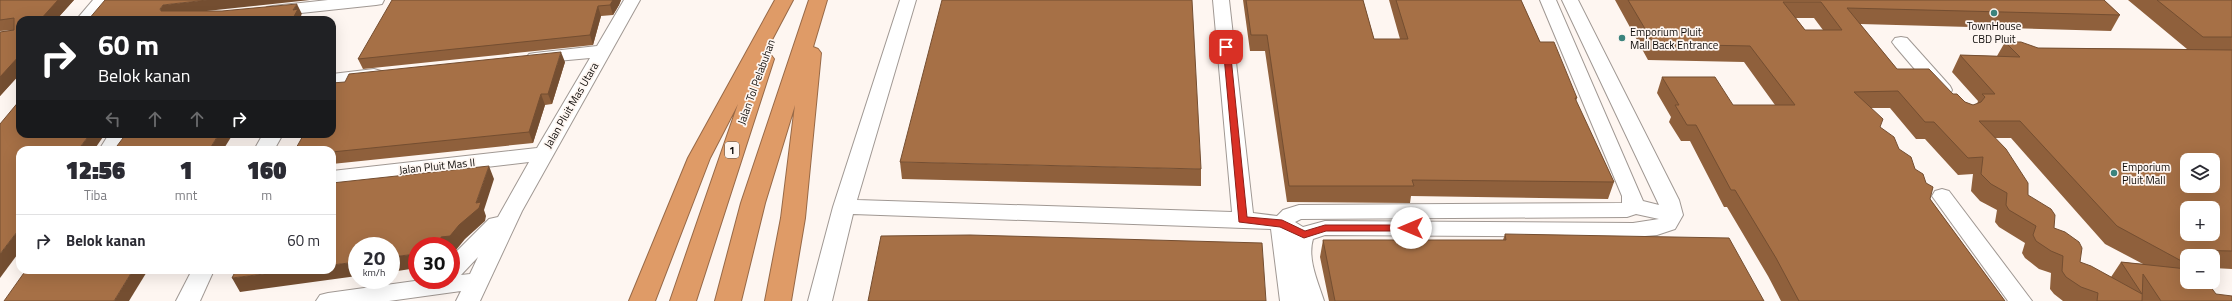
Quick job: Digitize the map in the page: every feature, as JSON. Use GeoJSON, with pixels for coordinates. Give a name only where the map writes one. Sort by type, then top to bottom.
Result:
{"type":"FeatureCollection","features":[{"type":"Feature","properties":{"kind":"highway"},"geometry":{"type":"LineString","coordinates":[[642,301],[699,158],[785,0]]}},
{"type":"Feature","properties":{"kind":"highway","name":"Jalan Tol Pelabuhan"},"geometry":{"type":"LineString","coordinates":[[683,301],[785,0]]}},
{"type":"Feature","properties":{"kind":"highway"},"geometry":{"type":"LineString","coordinates":[[778,301],[793,218],[817,3]]}},
{"type":"Feature","properties":{"kind":"highway"},"geometry":{"type":"LineString","coordinates":[[728,301],[753,203],[817,3]]}},
{"type":"Feature","properties":{"kind":"street"},"geometry":{"type":"LineString","coordinates":[[89,16],[102,0]]}},
{"type":"Feature","properties":{"kind":"street"},"geometry":{"type":"LineString","coordinates":[[254,12],[341,2],[376,0]]}},
{"type":"Feature","properties":{"kind":"street","name":"Jalan Pluit Mas Utara"},"geometry":{"type":"LineString","coordinates":[[472,291],[511,211],[601,51],[632,0]]}},
{"type":"Feature","properties":{"kind":"street"},"geometry":{"type":"LineString","coordinates":[[820,301],[844,207],[908,0]]}},
{"type":"Feature","properties":{"kind":"street"},"geometry":{"type":"LineString","coordinates":[[1221,0],[1243,220]]}},
{"type":"Feature","properties":{"kind":"street"},"geometry":{"type":"LineString","coordinates":[[1548,0],[1632,196],[1633,206]]}},
{"type":"Feature","properties":{"kind":"street"},"geometry":{"type":"LineString","coordinates":[[844,207],[1243,220],[1282,224],[1304,234],[1325,228],[1633,230],[1667,224],[1672,215],[1668,200],[1570,0]]}},
{"type":"Feature","properties":{"kind":"street"},"geometry":{"type":"LineString","coordinates":[[334,16],[341,2]]}},
{"type":"Feature","properties":{"kind":"street"},"geometry":{"type":"LineString","coordinates":[[1901,42],[1954,102]]}},
{"type":"Feature","properties":{"kind":"street"},"geometry":{"type":"LineString","coordinates":[[514,60],[601,51]]}},
{"type":"Feature","properties":{"kind":"street"},"geometry":{"type":"LineString","coordinates":[[336,80],[387,74]]}},
{"type":"Feature","properties":{"kind":"street","name":"Jalan Pluit Mas II"},"geometry":{"type":"LineString","coordinates":[[336,178],[543,154]]}},
{"type":"Feature","properties":{"kind":"street"},"geometry":{"type":"LineString","coordinates":[[1942,196],[2020,301]]}},
{"type":"Feature","properties":{"kind":"street"},"geometry":{"type":"LineString","coordinates":[[1292,301],[1282,246],[1282,224],[1286,217],[1291,214],[1309,212],[1627,210],[1633,206],[1672,215]]}},
{"type":"Feature","properties":{"kind":"street","name":"Jalan Pluit Mas Utara"},"geometry":{"type":"LineString","coordinates":[[460,262],[511,211]]}},
{"type":"Feature","properties":{"kind":"street"},"geometry":{"type":"LineString","coordinates":[[1304,234],[1301,248],[1312,301]]}},
{"type":"Feature","properties":{"kind":"street"},"geometry":{"type":"LineString","coordinates":[[188,301],[201,274]]}},
{"type":"Feature","properties":{"kind":"street"},"geometry":{"type":"LineString","coordinates":[[328,301],[408,286]]}},
{"type":"Feature","properties":{"kind":"street"},"geometry":{"type":"LineString","coordinates":[[460,286],[472,291]]}},
{"type":"Feature","properties":{"kind":"building"},"geometry":{"type":"Polygon","coordinates":[[[0,0],[58,0],[44,16],[16,16],[16,59],[0,77],[0,32],[14,30],[14,18],[0,20],[0,0]]]}},
{"type":"Feature","properties":{"kind":"building"},"geometry":{"type":"Polygon","coordinates":[[[105,0],[207,0],[163,5],[160,9],[161,11],[222,11],[297,4],[293,10],[298,9],[294,16],[91,16],[105,0]]]}},
{"type":"Feature","properties":{"kind":"building"},"geometry":{"type":"Polygon","coordinates":[[[392,0],[613,0],[610,5],[598,6],[590,35],[358,59],[392,0]]]}},
{"type":"Feature","properties":{"kind":"building"},"geometry":{"type":"Polygon","coordinates":[[[942,0],[1192,0],[1201,169],[900,162],[942,0]]]}},
{"type":"Feature","properties":{"kind":"building"},"geometry":{"type":"Polygon","coordinates":[[[1246,0],[1363,0],[1374,39],[1408,39],[1396,0],[1521,0],[1540,42],[1554,42],[1577,98],[1575,98],[1614,182],[1412,180],[1414,186],[1289,186],[1267,35],[1251,35],[1246,0]]]}},
{"type":"Feature","properties":{"kind":"building"},"geometry":{"type":"Polygon","coordinates":[[[1628,0],[2104,0],[2120,15],[1847,8],[1897,69],[1929,69],[1953,94],[1957,94],[1965,102],[1973,105],[1981,102],[1985,97],[1982,94],[1995,94],[1960,55],[2020,57],[2005,42],[2021,42],[2038,48],[2232,50],[2232,251],[2220,251],[2220,249],[2180,249],[2180,260],[2117,226],[2020,121],[1979,121],[2006,149],[2028,183],[2028,195],[2051,209],[2055,215],[2054,228],[2065,232],[2079,242],[2082,248],[2080,262],[2091,266],[2142,294],[2121,262],[2180,268],[2180,289],[2212,289],[2216,294],[2232,296],[2232,301],[2161,301],[2143,274],[2142,301],[2097,301],[2098,293],[2081,287],[2066,277],[2062,271],[2063,256],[2051,251],[2036,241],[2033,235],[2036,226],[2009,210],[2006,205],[2007,193],[1991,184],[1981,174],[1983,157],[1968,158],[1934,122],[1925,122],[1898,91],[1854,92],[1883,119],[1880,127],[1894,137],[1899,149],[1911,157],[1915,169],[1923,174],[1926,183],[1933,187],[1930,199],[2005,301],[1799,301],[1776,258],[1735,190],[1731,190],[1696,125],[1687,125],[1675,105],[1679,105],[1662,77],[1715,77],[1733,105],[1795,105],[1750,46],[1654,44],[1628,0]],[[1783,2],[1805,30],[1842,30],[1821,2],[1783,2]]]}},
{"type":"Feature","properties":{"kind":"building"},"geometry":{"type":"Polygon","coordinates":[[[2157,0],[2232,0],[2232,37],[2203,37],[2157,0]]]}},
{"type":"Feature","properties":{"kind":"building"},"geometry":{"type":"Polygon","coordinates":[[[561,52],[548,94],[541,94],[529,132],[336,152],[336,146],[297,146],[302,138],[336,138],[336,83],[345,82],[349,74],[561,52]]]}},
{"type":"Feature","properties":{"kind":"building"},"geometry":{"type":"Polygon","coordinates":[[[16,105],[16,138],[87,138],[81,146],[16,146],[16,233],[0,254],[0,124],[16,105]]]}},
{"type":"Feature","properties":{"kind":"building"},"geometry":{"type":"Polygon","coordinates":[[[123,138],[216,138],[212,146],[117,146],[123,138]]]}},
{"type":"Feature","properties":{"kind":"building"},"geometry":{"type":"Polygon","coordinates":[[[489,166],[476,203],[481,202],[479,208],[459,225],[450,236],[408,237],[408,255],[400,256],[400,237],[348,237],[348,263],[336,265],[336,183],[489,166]]]}},
{"type":"Feature","properties":{"kind":"building"},"geometry":{"type":"Polygon","coordinates":[[[1505,234],[1729,238],[1764,301],[1335,301],[1323,240],[1506,240],[1505,234]]]}},
{"type":"Feature","properties":{"kind":"building"},"geometry":{"type":"Polygon","coordinates":[[[970,235],[1262,243],[1266,301],[868,301],[881,236],[970,235]]]}},
{"type":"Feature","properties":{"kind":"building"},"geometry":{"type":"Polygon","coordinates":[[[23,274],[131,274],[114,301],[4,301],[23,274]]]}},
{"type":"Feature","properties":{"kind":"building"},"geometry":{"type":"Polygon","coordinates":[[[234,274],[264,274],[232,278],[234,274]]]}},
{"type":"Feature","properties":{"kind":"place","name":"TownHouse CBD Pluit"},"geometry":{"type":"Point","coordinates":[1994,13]}},
{"type":"Feature","properties":{"kind":"place","name":"Emporium Pluit Mall Back Entrance"},"geometry":{"type":"Point","coordinates":[1622,38]}},
{"type":"Feature","properties":{"kind":"place","name":"Emporium Pluit Mall"},"geometry":{"type":"Point","coordinates":[2114,173]}},
{"type":"Feature","properties":{"kind":"route"},"geometry":{"type":"LineString","coordinates":[[1226,47],[1243,220],[1274,222],[1304,234],[1325,228],[1411,228]]}}]}
